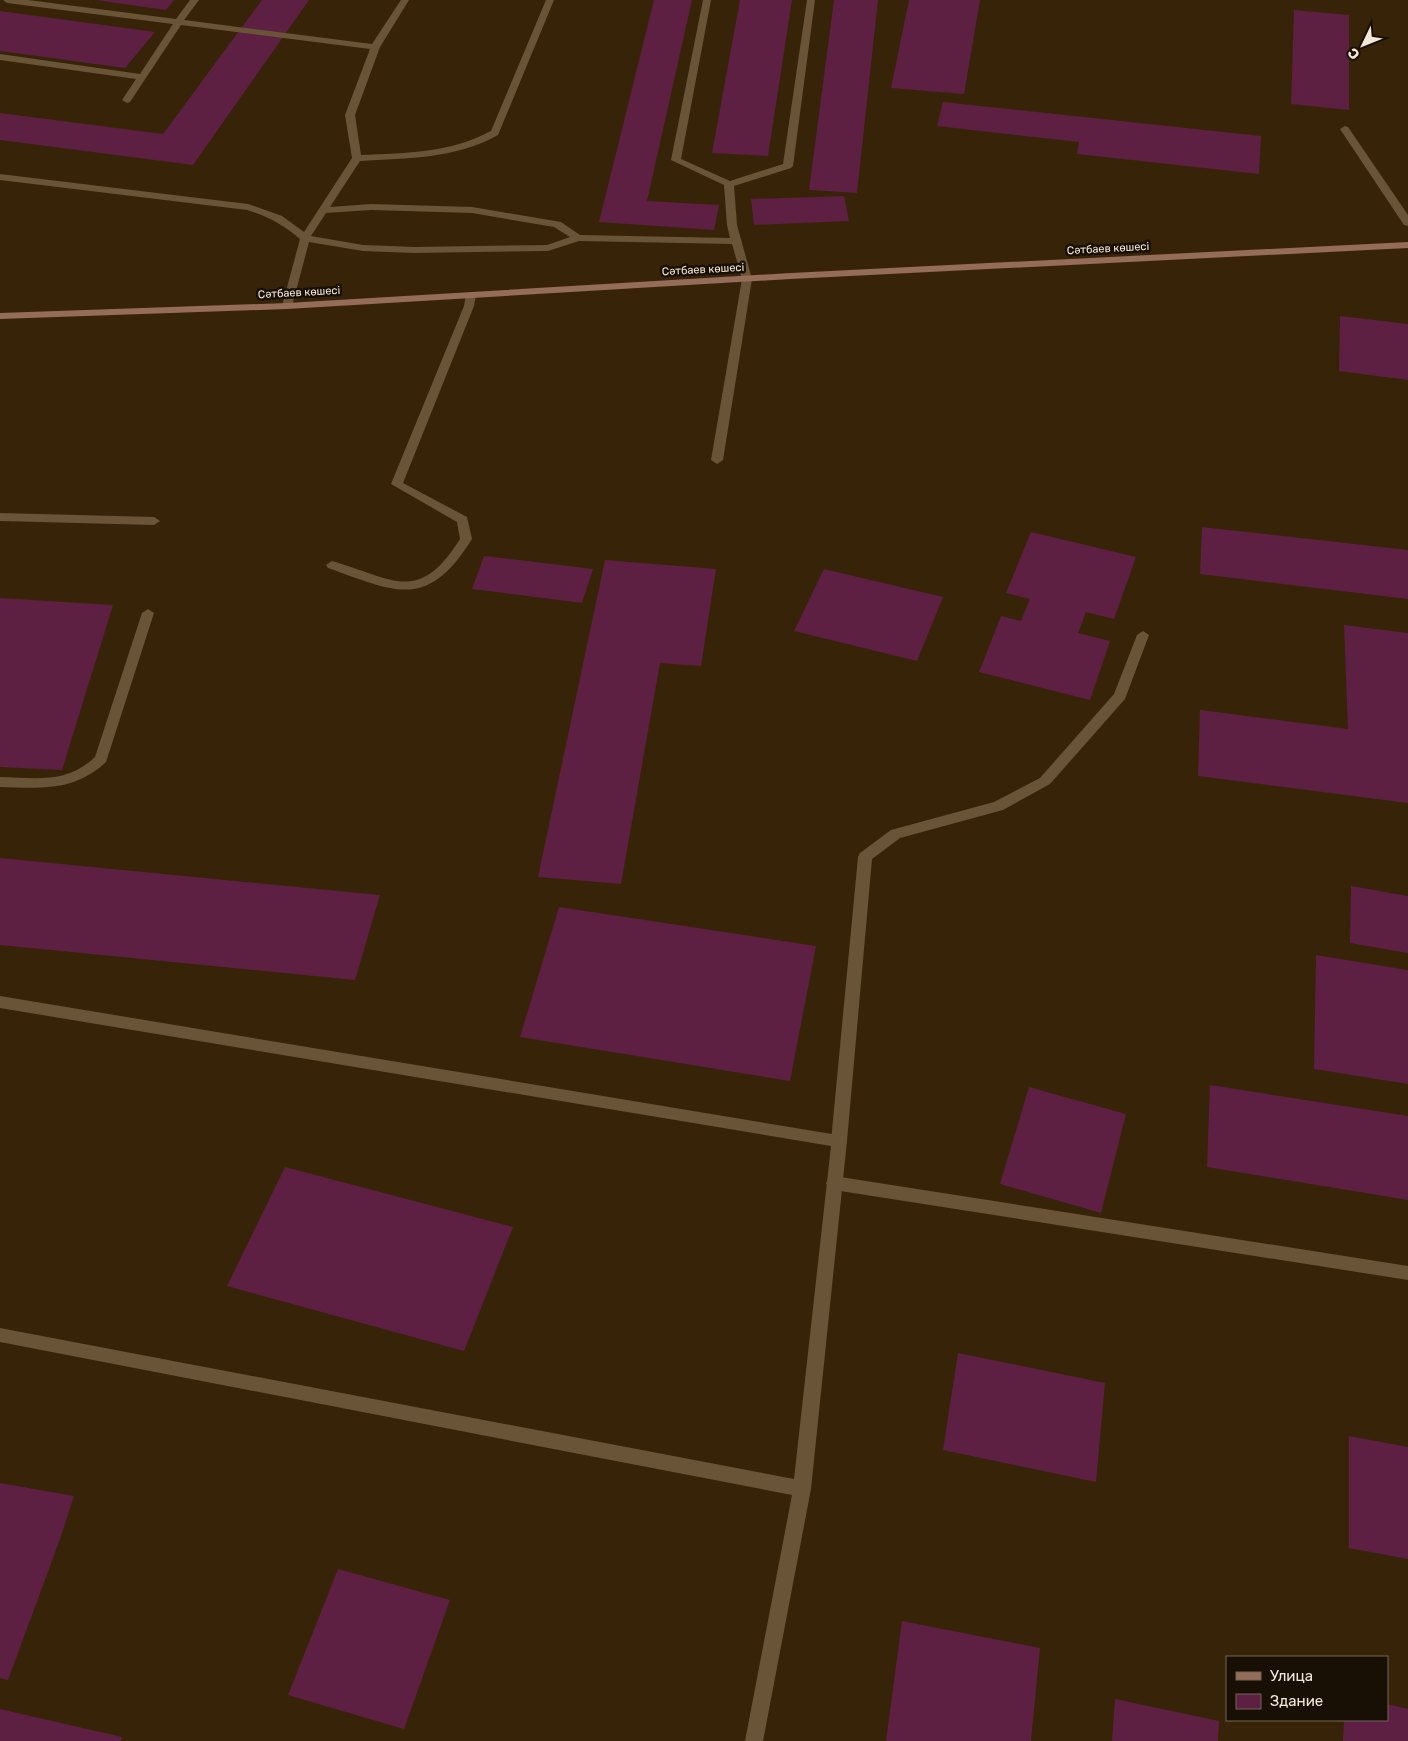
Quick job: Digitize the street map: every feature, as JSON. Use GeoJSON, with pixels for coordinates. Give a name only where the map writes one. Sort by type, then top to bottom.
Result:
{"type":"FeatureCollection","features":[{"type":"Feature","properties":{"kind":"main road","name":"Сәтбаев көшесі"},"geometry":{"type":"LineString","coordinates":[[0,316],[287,306],[747,279],[1408,245]]}},
{"type":"Feature","properties":{"kind":"street"},"geometry":{"type":"LineString","coordinates":[[7,0],[375,47]]}},
{"type":"Feature","properties":{"kind":"street"},"geometry":{"type":"LineString","coordinates":[[127,100],[195,0]]}},
{"type":"Feature","properties":{"kind":"street"},"geometry":{"type":"LineString","coordinates":[[287,306],[305,238],[357,158],[350,114],[375,47],[405,0]]}},
{"type":"Feature","properties":{"kind":"street"},"geometry":{"type":"LineString","coordinates":[[357,158],[427,154],[461,149],[481,142],[494,133],[550,0]]}},
{"type":"Feature","properties":{"kind":"street"},"geometry":{"type":"LineString","coordinates":[[707,0],[676,160],[729,184],[788,166],[811,0]]}},
{"type":"Feature","properties":{"kind":"street"},"geometry":{"type":"LineString","coordinates":[[0,57],[142,77]]}},
{"type":"Feature","properties":{"kind":"street"},"geometry":{"type":"LineString","coordinates":[[1345,129],[1408,223]]}},
{"type":"Feature","properties":{"kind":"street"},"geometry":{"type":"LineString","coordinates":[[0,177],[248,208],[269,213],[289,224],[305,238],[362,248],[414,250],[548,248],[578,238],[736,241],[732,225],[729,184]]}},
{"type":"Feature","properties":{"kind":"street"},"geometry":{"type":"LineString","coordinates":[[323,210],[371,207],[472,210],[557,224],[578,238]]}},
{"type":"Feature","properties":{"kind":"street"},"geometry":{"type":"LineString","coordinates":[[332,565],[362,576],[406,587],[430,578],[453,561],[466,539],[463,520],[397,484],[469,306],[471,295]]}},
{"type":"Feature","properties":{"kind":"street"},"geometry":{"type":"LineString","coordinates":[[0,782],[65,782],[78,777],[94,767],[101,759],[148,613]]}},
{"type":"Feature","properties":{"kind":"street"},"geometry":{"type":"LineString","coordinates":[[754,1741],[802,1489],[865,857],[896,834],[998,806],[1045,781],[1120,696],[1143,635]]}},
{"type":"Feature","properties":{"kind":"street"},"geometry":{"type":"LineString","coordinates":[[0,1002],[838,1141]]}},
{"type":"Feature","properties":{"kind":"street"},"geometry":{"type":"LineString","coordinates":[[834,1183],[1408,1273]]}},
{"type":"Feature","properties":{"kind":"street"},"geometry":{"type":"LineString","coordinates":[[0,1335],[802,1489]]}},
{"type":"Feature","properties":{"kind":"lane"},"geometry":{"type":"LineString","coordinates":[[717,460],[747,279],[736,241]]}},
{"type":"Feature","properties":{"kind":"lane"},"geometry":{"type":"LineString","coordinates":[[0,517],[154,521]]}},
{"type":"Feature","properties":{"kind":"building"},"geometry":{"type":"Polygon","coordinates":[[[95,0],[174,0],[166,10],[95,0]]]}},
{"type":"Feature","properties":{"kind":"building"},"geometry":{"type":"Polygon","coordinates":[[[262,0],[309,0],[193,165],[0,140],[0,113],[163,134],[262,0]]]}},
{"type":"Feature","properties":{"kind":"building"},"geometry":{"type":"Polygon","coordinates":[[[654,0],[692,0],[647,201],[719,205],[714,230],[599,222],[654,0]]]}},
{"type":"Feature","properties":{"kind":"building"},"geometry":{"type":"Polygon","coordinates":[[[740,0],[792,0],[768,156],[712,153],[740,0]]]}},
{"type":"Feature","properties":{"kind":"building"},"geometry":{"type":"Polygon","coordinates":[[[834,0],[878,0],[857,193],[809,190],[834,0]]]}},
{"type":"Feature","properties":{"kind":"building"},"geometry":{"type":"Polygon","coordinates":[[[909,0],[980,0],[964,94],[891,88],[909,0]]]}},
{"type":"Feature","properties":{"kind":"building"},"geometry":{"type":"Polygon","coordinates":[[[1294,10],[1349,15],[1349,110],[1291,104],[1294,10]]]}},
{"type":"Feature","properties":{"kind":"building"},"geometry":{"type":"Polygon","coordinates":[[[0,11],[155,32],[125,68],[0,51],[0,11]]]}},
{"type":"Feature","properties":{"kind":"building"},"geometry":{"type":"Polygon","coordinates":[[[943,102],[1261,136],[1259,174],[1077,154],[1079,142],[937,126],[943,102]]]}},
{"type":"Feature","properties":{"kind":"building"},"geometry":{"type":"Polygon","coordinates":[[[844,196],[849,221],[754,225],[751,199],[844,196]]]}},
{"type":"Feature","properties":{"kind":"building"},"geometry":{"type":"Polygon","coordinates":[[[1340,316],[1408,324],[1408,380],[1339,371],[1340,316]]]}},
{"type":"Feature","properties":{"kind":"building"},"geometry":{"type":"Polygon","coordinates":[[[1202,527],[1408,550],[1408,599],[1200,574],[1202,527]]]}},
{"type":"Feature","properties":{"kind":"building"},"geometry":{"type":"Polygon","coordinates":[[[1031,532],[1136,557],[1114,619],[1086,612],[1078,633],[1110,641],[1090,700],[979,672],[1001,616],[1021,621],[1030,599],[1006,593],[1031,532]]]}},
{"type":"Feature","properties":{"kind":"building"},"geometry":{"type":"Polygon","coordinates":[[[484,556],[593,569],[582,603],[472,589],[484,556]]]}},
{"type":"Feature","properties":{"kind":"building"},"geometry":{"type":"Polygon","coordinates":[[[605,560],[716,569],[701,666],[660,663],[621,884],[538,877],[605,560]]]}},
{"type":"Feature","properties":{"kind":"building"},"geometry":{"type":"Polygon","coordinates":[[[824,569],[943,597],[917,661],[794,631],[824,569]]]}},
{"type":"Feature","properties":{"kind":"building"},"geometry":{"type":"Polygon","coordinates":[[[0,598],[113,605],[62,770],[0,767],[0,598]]]}},
{"type":"Feature","properties":{"kind":"building"},"geometry":{"type":"Polygon","coordinates":[[[1344,625],[1408,633],[1408,803],[1198,776],[1200,710],[1348,729],[1344,625]]]}},
{"type":"Feature","properties":{"kind":"building"},"geometry":{"type":"Polygon","coordinates":[[[0,858],[380,895],[355,980],[0,945],[0,858]]]}},
{"type":"Feature","properties":{"kind":"building"},"geometry":{"type":"Polygon","coordinates":[[[1351,886],[1408,896],[1408,953],[1350,943],[1351,886]]]}},
{"type":"Feature","properties":{"kind":"building"},"geometry":{"type":"Polygon","coordinates":[[[559,907],[816,946],[790,1081],[520,1037],[559,907]]]}},
{"type":"Feature","properties":{"kind":"building"},"geometry":{"type":"Polygon","coordinates":[[[1316,955],[1408,970],[1408,1084],[1314,1069],[1316,955]]]}},
{"type":"Feature","properties":{"kind":"building"},"geometry":{"type":"Polygon","coordinates":[[[1210,1085],[1408,1116],[1408,1200],[1207,1167],[1210,1085]]]}},
{"type":"Feature","properties":{"kind":"building"},"geometry":{"type":"Polygon","coordinates":[[[1029,1087],[1126,1114],[1101,1213],[1000,1184],[1029,1087]]]}},
{"type":"Feature","properties":{"kind":"building"},"geometry":{"type":"Polygon","coordinates":[[[285,1167],[513,1227],[464,1351],[227,1286],[285,1167]]]}},
{"type":"Feature","properties":{"kind":"building"},"geometry":{"type":"Polygon","coordinates":[[[958,1353],[1105,1383],[1096,1482],[943,1450],[958,1353]]]}},
{"type":"Feature","properties":{"kind":"building"},"geometry":{"type":"Polygon","coordinates":[[[1349,1436],[1408,1447],[1408,1559],[1349,1548],[1349,1436]]]}},
{"type":"Feature","properties":{"kind":"building"},"geometry":{"type":"Polygon","coordinates":[[[0,1483],[74,1496],[8,1680],[0,1678],[0,1483]]]}},
{"type":"Feature","properties":{"kind":"building"},"geometry":{"type":"Polygon","coordinates":[[[338,1569],[450,1600],[404,1729],[288,1695],[338,1569]]]}},
{"type":"Feature","properties":{"kind":"building"},"geometry":{"type":"Polygon","coordinates":[[[902,1621],[1040,1648],[1031,1741],[886,1741],[902,1621]]]}},
{"type":"Feature","properties":{"kind":"building"},"geometry":{"type":"Polygon","coordinates":[[[1115,1699],[1219,1721],[1218,1741],[1112,1741],[1115,1699]]]}},
{"type":"Feature","properties":{"kind":"building"},"geometry":{"type":"Polygon","coordinates":[[[1388,1704],[1408,1709],[1408,1741],[1343,1741],[1344,1721],[1388,1721],[1388,1704]]]}},
{"type":"Feature","properties":{"kind":"building"},"geometry":{"type":"Polygon","coordinates":[[[0,1709],[122,1737],[121,1741],[0,1741],[0,1709]]]}}]}
